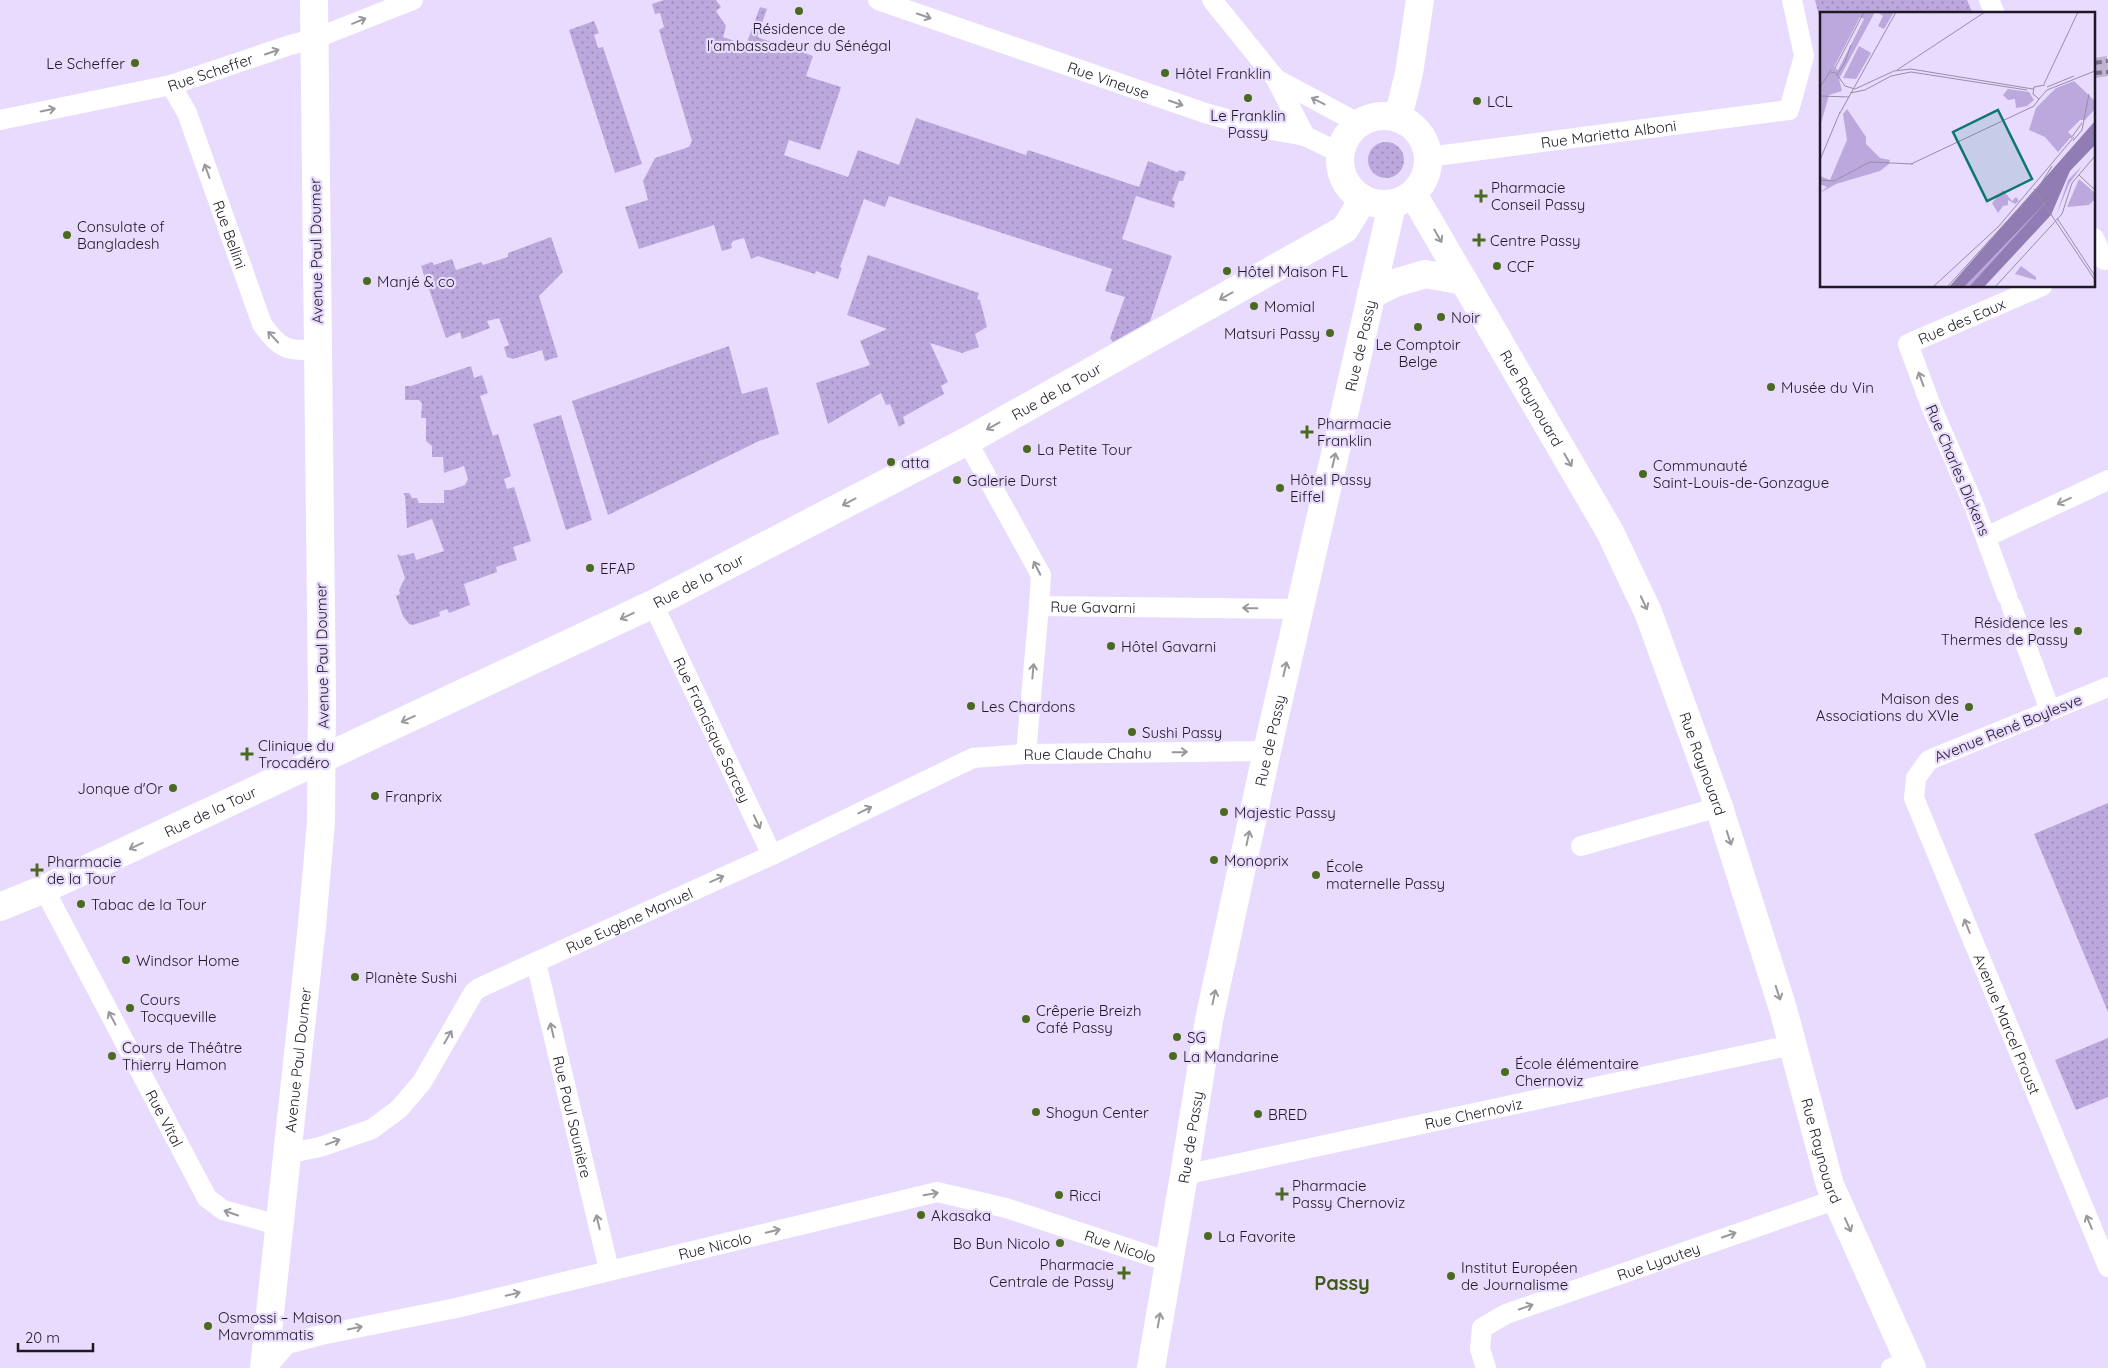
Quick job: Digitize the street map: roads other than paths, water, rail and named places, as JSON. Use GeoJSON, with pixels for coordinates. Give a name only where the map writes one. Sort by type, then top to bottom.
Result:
{"type":"FeatureCollection","features":[{"type":"Feature","properties":{"kind":"street","name":"Avenue Paul Doumer"},"geometry":{"type":"LineString","coordinates":[[265,1368],[278,1225],[312,925],[321,822],[323,759],[314,0]]}},
{"type":"Feature","properties":{"kind":"street","name":"Rue Scheffer"},"geometry":{"type":"LineString","coordinates":[[0,120],[171,86],[290,45],[314,39],[413,0]]}},
{"type":"Feature","properties":{"kind":"street","name":"Rue Vineuse"},"geometry":{"type":"LineString","coordinates":[[878,0],[1205,113],[1254,128],[1305,136],[1340,153]]}},
{"type":"Feature","properties":{"kind":"street"},"geometry":{"type":"LineString","coordinates":[[1212,0],[1276,79],[1305,136]]}},
{"type":"Feature","properties":{"kind":"street"},"geometry":{"type":"LineString","coordinates":[[1398,118],[1409,73],[1420,0]]}},
{"type":"Feature","properties":{"kind":"street","name":"Rue Marietta Alboni"},"geometry":{"type":"LineString","coordinates":[[1428,157],[1789,110],[1804,56],[1792,0]]}},
{"type":"Feature","properties":{"kind":"street"},"geometry":{"type":"LineString","coordinates":[[1989,0],[1994,12]]}},
{"type":"Feature","properties":{"kind":"street"},"geometry":{"type":"LineString","coordinates":[[1276,79],[1360,124]]}},
{"type":"Feature","properties":{"kind":"street","name":"Rue Bellini"},"geometry":{"type":"LineString","coordinates":[[171,86],[187,114],[262,324],[279,344],[296,351],[317,348]]}},
{"type":"Feature","properties":{"kind":"street"},"geometry":{"type":"LineString","coordinates":[[1378,116],[1398,118],[1410,124],[1426,144],[1428,157],[1425,177],[1403,199],[1378,204],[1363,199],[1346,182],[1341,169],[1340,153],[1347,137],[1360,124],[1378,116]]}},
{"type":"Feature","properties":{"kind":"street","name":"Rue de la Tour"},"geometry":{"type":"LineString","coordinates":[[0,907],[44,889],[653,604],[968,441],[1345,229],[1363,199]]}},
{"type":"Feature","properties":{"kind":"street","name":"Rue de Passy"},"geometry":{"type":"LineString","coordinates":[[1151,1368],[1209,1020],[1267,751],[1382,248],[1403,199]]}},
{"type":"Feature","properties":{"kind":"street","name":"Rue Raynouard"},"geometry":{"type":"LineString","coordinates":[[1403,199],[1464,282],[1610,532],[1648,612],[1719,806],[1783,1009],[1830,1185],[1904,1366]]}},
{"type":"Feature","properties":{"kind":"street"},"geometry":{"type":"LineString","coordinates":[[1345,229],[1382,248]]}},
{"type":"Feature","properties":{"kind":"street"},"geometry":{"type":"LineString","coordinates":[[2096,244],[2102,261]]}},
{"type":"Feature","properties":{"kind":"street"},"geometry":{"type":"LineString","coordinates":[[1372,295],[1396,283],[1425,274],[1464,282]]}},
{"type":"Feature","properties":{"kind":"street","name":"Rue des Eaux"},"geometry":{"type":"LineString","coordinates":[[1908,344],[2037,288]]}},
{"type":"Feature","properties":{"kind":"street","name":"Rue Charles Dickens"},"geometry":{"type":"LineString","coordinates":[[1908,344],[1931,406],[1973,503],[2050,710]]}},
{"type":"Feature","properties":{"kind":"street","name":"Rue Gavarni"},"geometry":{"type":"LineString","coordinates":[[968,441],[1041,575],[1039,606],[1299,609]]}},
{"type":"Feature","properties":{"kind":"street"},"geometry":{"type":"LineString","coordinates":[[1986,537],[2108,480]]}},
{"type":"Feature","properties":{"kind":"street","name":"Rue Francisque Sarcey"},"geometry":{"type":"LineString","coordinates":[[653,604],[772,854]]}},
{"type":"Feature","properties":{"kind":"street","name":"Rue Claude Chahu"},"geometry":{"type":"LineString","coordinates":[[1039,606],[1026,754],[1267,751]]}},
{"type":"Feature","properties":{"kind":"street","name":"Avenue René Boylesve"},"geometry":{"type":"LineString","coordinates":[[1916,778],[1929,760],[2108,687]]}},
{"type":"Feature","properties":{"kind":"street","name":"Rue Eugène Manuel"},"geometry":{"type":"LineString","coordinates":[[286,1154],[320,1147],[372,1129],[399,1109],[422,1082],[474,992],[498,979],[772,854],[973,758],[1026,754]]}},
{"type":"Feature","properties":{"kind":"street","name":"Avenue Marcel Proust"},"geometry":{"type":"LineString","coordinates":[[1916,778],[1914,798],[2108,1267]]}},
{"type":"Feature","properties":{"kind":"street"},"geometry":{"type":"LineString","coordinates":[[1581,846],[1719,806]]}},
{"type":"Feature","properties":{"kind":"street","name":"Rue Vital"},"geometry":{"type":"LineString","coordinates":[[44,889],[206,1198],[223,1210],[278,1225]]}},
{"type":"Feature","properties":{"kind":"street","name":"Rue Paul Saunière"},"geometry":{"type":"LineString","coordinates":[[536,962],[609,1270]]}},
{"type":"Feature","properties":{"kind":"street","name":"Rue Chernoviz"},"geometry":{"type":"LineString","coordinates":[[1184,1175],[1792,1045]]}},
{"type":"Feature","properties":{"kind":"street","name":"Rue Nicolo"},"geometry":{"type":"LineString","coordinates":[[265,1368],[288,1344],[321,1335],[456,1308],[937,1192],[1006,1208],[1169,1262]]}},
{"type":"Feature","properties":{"kind":"street","name":"Rue Lyautey"},"geometry":{"type":"LineString","coordinates":[[1486,1368],[1480,1349],[1482,1328],[1506,1314],[1837,1199]]}},
{"type":"Feature","properties":{"kind":"tunnel"},"geometry":{"type":"LineString","coordinates":[[2096,68],[2108,66]]}},
{"type":"Feature","properties":{"kind":"railway"},"geometry":{"type":"LineString","coordinates":[[2096,63],[2108,61]]}},
{"type":"Feature","properties":{"kind":"railway"},"geometry":{"type":"LineString","coordinates":[[2096,73],[2108,72]]}},
{"type":"Feature","properties":{"kind":"place","name":"Résidence de l'ambassadeur du Sénégal"},"geometry":{"type":"Point","coordinates":[799,11]}},
{"type":"Feature","properties":{"kind":"place","name":"Le Scheffer"},"geometry":{"type":"Point","coordinates":[135,63]}},
{"type":"Feature","properties":{"kind":"place","name":"Hôtel Franklin"},"geometry":{"type":"Point","coordinates":[1165,73]}},
{"type":"Feature","properties":{"kind":"place","name":"Le Franklin Passy"},"geometry":{"type":"Point","coordinates":[1248,98]}},
{"type":"Feature","properties":{"kind":"place","name":"LCL"},"geometry":{"type":"Point","coordinates":[1477,101]}},
{"type":"Feature","properties":{"kind":"place","name":"Pharmacie Conseil Passy"},"geometry":{"type":"Point","coordinates":[1481,196]}},
{"type":"Feature","properties":{"kind":"place","name":"Consulate of Bangladesh"},"geometry":{"type":"Point","coordinates":[67,235]}},
{"type":"Feature","properties":{"kind":"place","name":"Centre Passy"},"geometry":{"type":"Point","coordinates":[1479,240]}},
{"type":"Feature","properties":{"kind":"place","name":"CCF"},"geometry":{"type":"Point","coordinates":[1497,266]}},
{"type":"Feature","properties":{"kind":"place","name":"Hôtel Maison FL"},"geometry":{"type":"Point","coordinates":[1227,271]}},
{"type":"Feature","properties":{"kind":"place","name":"Manjé & co"},"geometry":{"type":"Point","coordinates":[367,281]}},
{"type":"Feature","properties":{"kind":"place","name":"Momial"},"geometry":{"type":"Point","coordinates":[1254,306]}},
{"type":"Feature","properties":{"kind":"place","name":"Noir"},"geometry":{"type":"Point","coordinates":[1441,317]}},
{"type":"Feature","properties":{"kind":"place","name":"Le Comptoir Belge"},"geometry":{"type":"Point","coordinates":[1418,327]}},
{"type":"Feature","properties":{"kind":"place","name":"Matsuri Passy"},"geometry":{"type":"Point","coordinates":[1330,333]}},
{"type":"Feature","properties":{"kind":"place","name":"Musée du Vin"},"geometry":{"type":"Point","coordinates":[1771,387]}},
{"type":"Feature","properties":{"kind":"place","name":"Pharmacie Franklin"},"geometry":{"type":"Point","coordinates":[1307,432]}},
{"type":"Feature","properties":{"kind":"place","name":"La Petite Tour"},"geometry":{"type":"Point","coordinates":[1027,449]}},
{"type":"Feature","properties":{"kind":"place","name":"atta"},"geometry":{"type":"Point","coordinates":[891,462]}},
{"type":"Feature","properties":{"kind":"place","name":"Communauté Saint-Louis-de-Gonzague"},"geometry":{"type":"Point","coordinates":[1643,474]}},
{"type":"Feature","properties":{"kind":"place","name":"Galerie Durst"},"geometry":{"type":"Point","coordinates":[957,480]}},
{"type":"Feature","properties":{"kind":"place","name":"Hôtel Passy Eiffel"},"geometry":{"type":"Point","coordinates":[1280,488]}},
{"type":"Feature","properties":{"kind":"place","name":"EFAP"},"geometry":{"type":"Point","coordinates":[590,568]}},
{"type":"Feature","properties":{"kind":"place","name":"Résidence les Thermes de Passy"},"geometry":{"type":"Point","coordinates":[2078,631]}},
{"type":"Feature","properties":{"kind":"place","name":"Hôtel Gavarni"},"geometry":{"type":"Point","coordinates":[1111,646]}},
{"type":"Feature","properties":{"kind":"place","name":"Les Chardons"},"geometry":{"type":"Point","coordinates":[971,706]}},
{"type":"Feature","properties":{"kind":"place","name":"Maison des Associations du XVIe"},"geometry":{"type":"Point","coordinates":[1969,707]}},
{"type":"Feature","properties":{"kind":"place","name":"Sushi Passy"},"geometry":{"type":"Point","coordinates":[1132,732]}},
{"type":"Feature","properties":{"kind":"place","name":"Clinique du Trocadéro"},"geometry":{"type":"Point","coordinates":[247,754]}},
{"type":"Feature","properties":{"kind":"place","name":"Jonque d'Or"},"geometry":{"type":"Point","coordinates":[173,788]}},
{"type":"Feature","properties":{"kind":"place","name":"Franprix"},"geometry":{"type":"Point","coordinates":[375,796]}},
{"type":"Feature","properties":{"kind":"place","name":"Majestic Passy"},"geometry":{"type":"Point","coordinates":[1224,812]}},
{"type":"Feature","properties":{"kind":"place","name":"Monoprix"},"geometry":{"type":"Point","coordinates":[1214,860]}},
{"type":"Feature","properties":{"kind":"place","name":"Pharmacie de la Tour"},"geometry":{"type":"Point","coordinates":[37,870]}},
{"type":"Feature","properties":{"kind":"place","name":"École maternelle Passy"},"geometry":{"type":"Point","coordinates":[1316,875]}},
{"type":"Feature","properties":{"kind":"place","name":"Tabac de la Tour"},"geometry":{"type":"Point","coordinates":[81,904]}},
{"type":"Feature","properties":{"kind":"place","name":"Windsor Home"},"geometry":{"type":"Point","coordinates":[126,960]}},
{"type":"Feature","properties":{"kind":"place","name":"Planète Sushi"},"geometry":{"type":"Point","coordinates":[355,977]}},
{"type":"Feature","properties":{"kind":"place","name":"Cours Tocqueville"},"geometry":{"type":"Point","coordinates":[130,1008]}},
{"type":"Feature","properties":{"kind":"place","name":"Crêperie Breizh Café Passy"},"geometry":{"type":"Point","coordinates":[1026,1019]}},
{"type":"Feature","properties":{"kind":"place","name":"SG"},"geometry":{"type":"Point","coordinates":[1177,1037]}},
{"type":"Feature","properties":{"kind":"place","name":"Cours de Théâtre Thierry Hamon"},"geometry":{"type":"Point","coordinates":[112,1056]}},
{"type":"Feature","properties":{"kind":"place","name":"La Mandarine"},"geometry":{"type":"Point","coordinates":[1173,1056]}},
{"type":"Feature","properties":{"kind":"place","name":"École élémentaire Chernoviz"},"geometry":{"type":"Point","coordinates":[1505,1072]}},
{"type":"Feature","properties":{"kind":"place","name":"Shogun Center"},"geometry":{"type":"Point","coordinates":[1036,1112]}},
{"type":"Feature","properties":{"kind":"place","name":"BRED"},"geometry":{"type":"Point","coordinates":[1258,1114]}},
{"type":"Feature","properties":{"kind":"place","name":"Pharmacie Passy Chernoviz"},"geometry":{"type":"Point","coordinates":[1282,1194]}},
{"type":"Feature","properties":{"kind":"place","name":"Ricci"},"geometry":{"type":"Point","coordinates":[1059,1195]}},
{"type":"Feature","properties":{"kind":"place","name":"Akasaka"},"geometry":{"type":"Point","coordinates":[921,1215]}},
{"type":"Feature","properties":{"kind":"place","name":"La Favorite"},"geometry":{"type":"Point","coordinates":[1208,1236]}},
{"type":"Feature","properties":{"kind":"place","name":"Bo Bun Nicolo"},"geometry":{"type":"Point","coordinates":[1060,1243]}},
{"type":"Feature","properties":{"kind":"place","name":"Pharmacie Centrale de Passy"},"geometry":{"type":"Point","coordinates":[1124,1273]}},
{"type":"Feature","properties":{"kind":"place","name":"Institut Européen de Journalisme"},"geometry":{"type":"Point","coordinates":[1451,1276]}},
{"type":"Feature","properties":{"kind":"place","name":"Osmossi – Maison Mavrommatis"},"geometry":{"type":"Point","coordinates":[208,1326]}},
{"type":"Feature","properties":{"kind":"district","name":"Passy"},"geometry":{"type":"Point","coordinates":[1342,1282]}}]}
